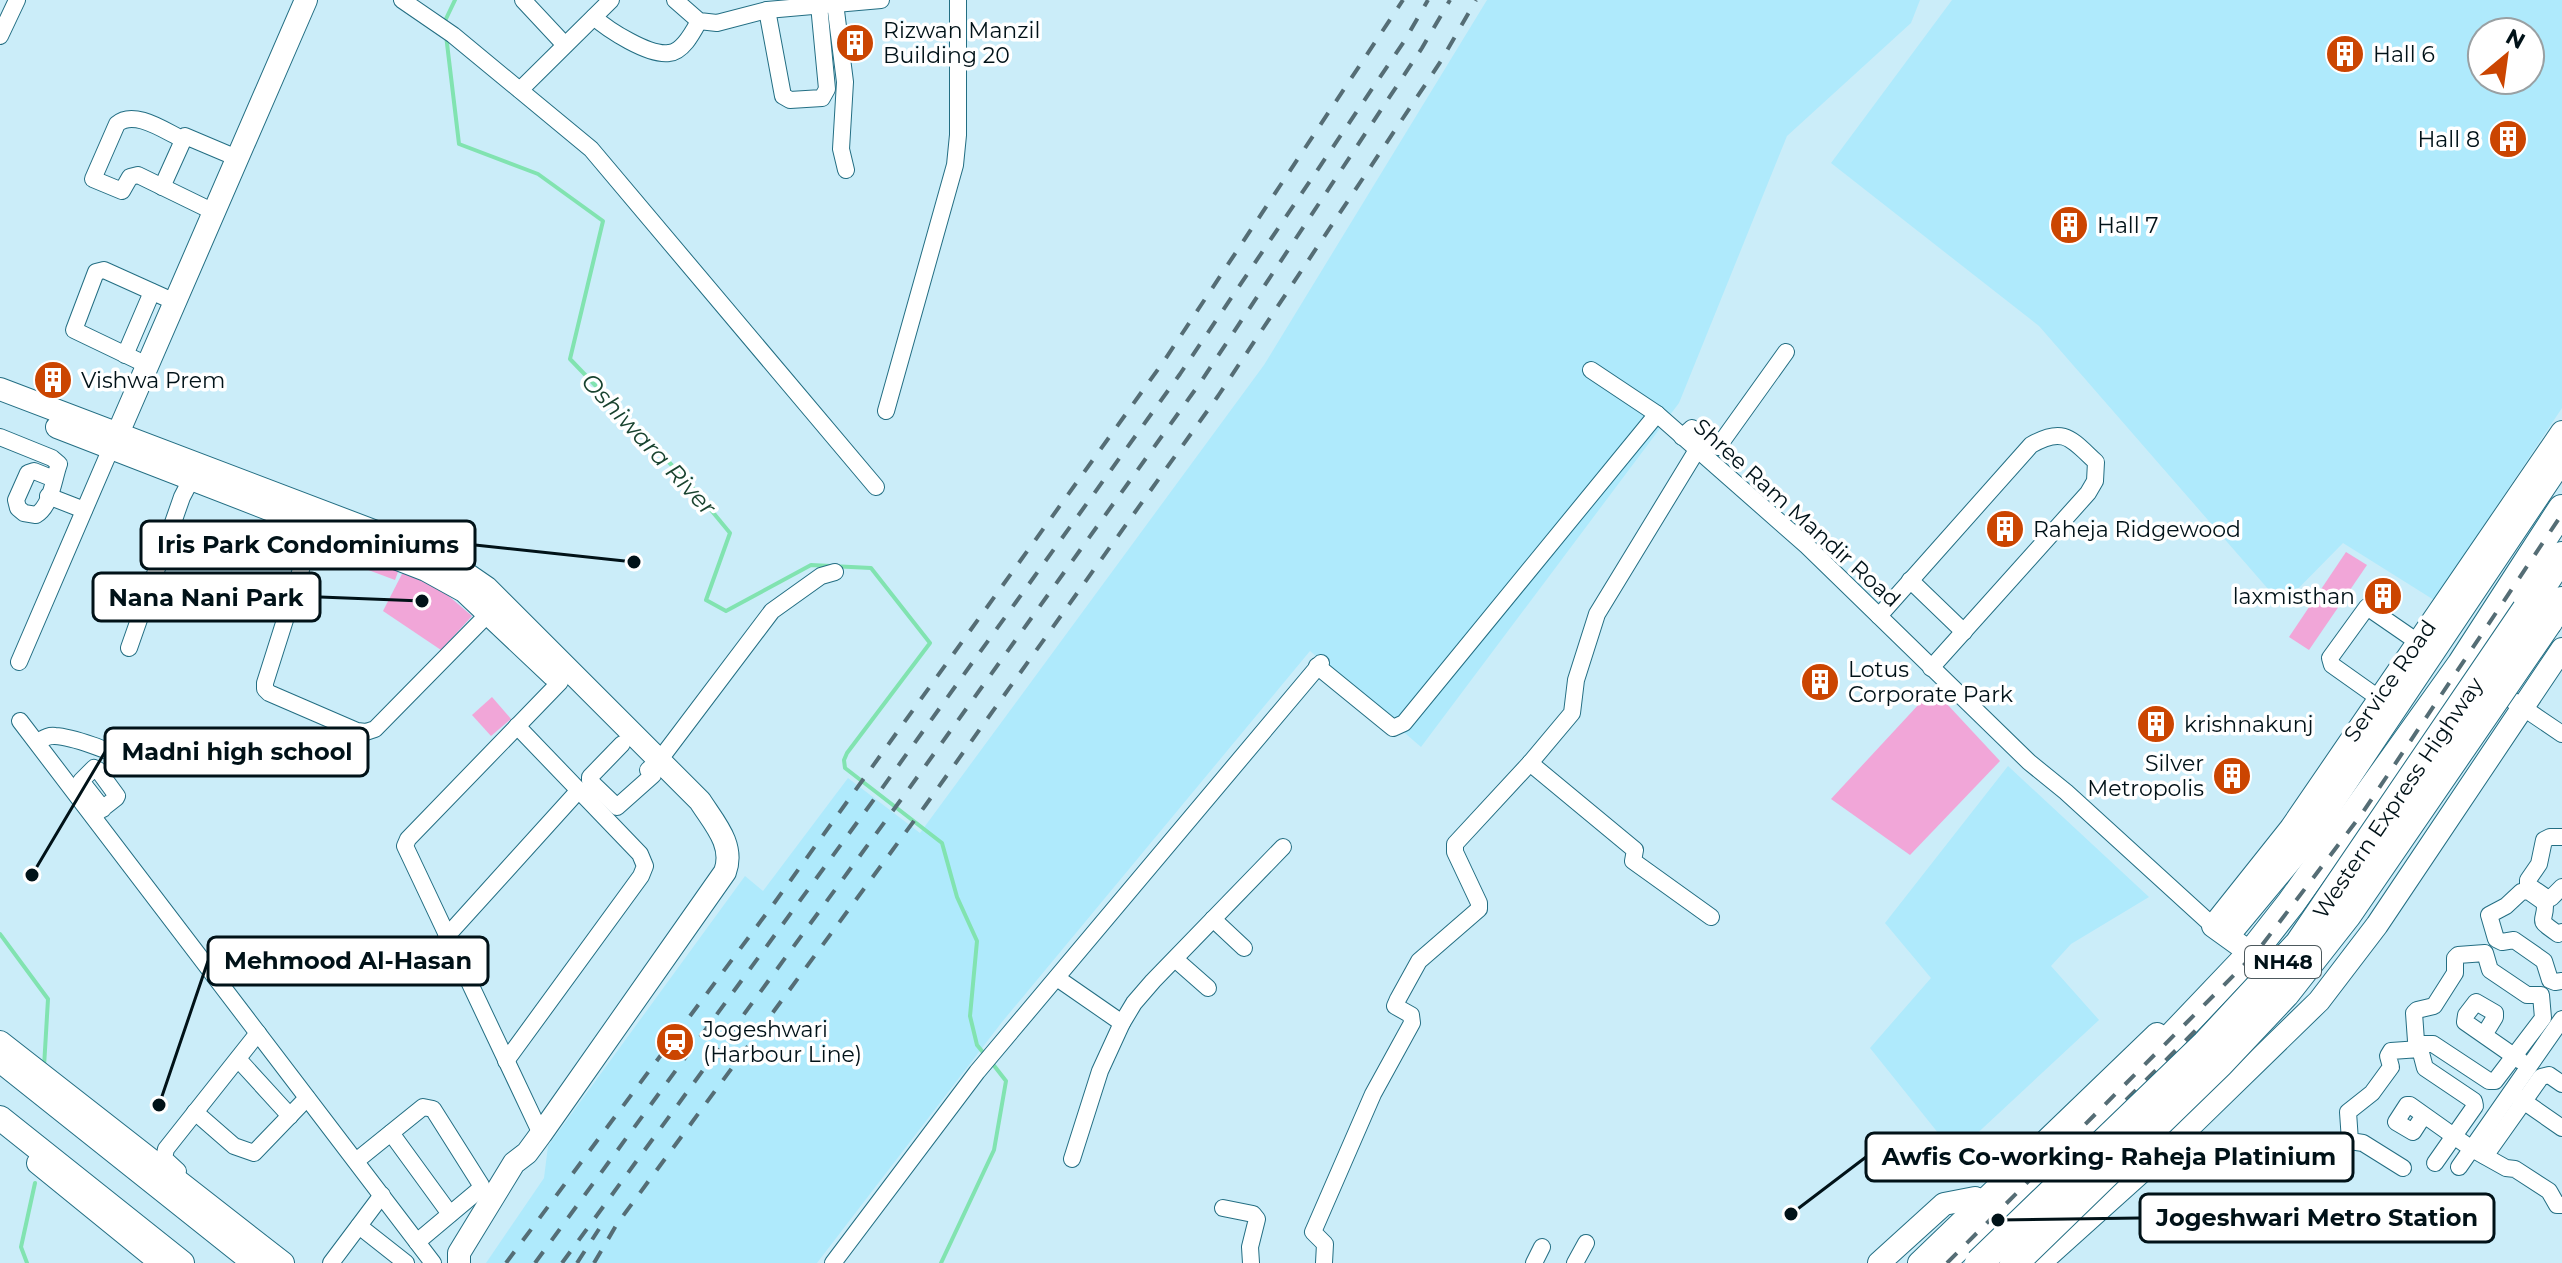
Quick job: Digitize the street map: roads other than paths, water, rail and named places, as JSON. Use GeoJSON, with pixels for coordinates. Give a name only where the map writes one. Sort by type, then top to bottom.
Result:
{"type":"FeatureCollection","features":[{"type":"Feature","properties":{"kind":"highway"},"geometry":{"type":"LineString","coordinates":[[1941,1263],[1989,1205],[2137,1074],[2234,941],[2291,903],[2461,665],[2562,509]]}},
{"type":"Feature","properties":{"kind":"highway","name":"Western Express Highway"},"geometry":{"type":"LineString","coordinates":[[2014,1263],[2220,1063],[2285,994],[2347,915],[2545,611],[2562,556]]}},
{"type":"Feature","properties":{"kind":"highway","name":"Western Express Highway"},"geometry":{"type":"LineString","coordinates":[[1979,1263],[2206,1044],[2299,944],[2545,611]]}},
{"type":"Feature","properties":{"kind":"main road"},"geometry":{"type":"LineString","coordinates":[[0,1060],[255,1263]]}},
{"type":"Feature","properties":{"kind":"main road"},"geometry":{"type":"LineString","coordinates":[[0,1118],[182,1263]]}},
{"type":"Feature","properties":{"kind":"street"},"geometry":{"type":"LineString","coordinates":[[0,36],[17,0]]}},
{"type":"Feature","properties":{"kind":"street"},"geometry":{"type":"LineString","coordinates":[[19,662],[306,0]]}},
{"type":"Feature","properties":{"kind":"street"},"geometry":{"type":"LineString","coordinates":[[402,0],[453,35],[591,149],[876,487]]}},
{"type":"Feature","properties":{"kind":"street"},"geometry":{"type":"LineString","coordinates":[[523,0],[565,45]]}},
{"type":"Feature","properties":{"kind":"street"},"geometry":{"type":"LineString","coordinates":[[520,90],[611,0]]}},
{"type":"Feature","properties":{"kind":"street"},"geometry":{"type":"LineString","coordinates":[[675,0],[699,21],[717,23],[767,10],[881,0]]}},
{"type":"Feature","properties":{"kind":"street"},"geometry":{"type":"LineString","coordinates":[[886,411],[955,165],[958,135],[958,0]]}},
{"type":"Feature","properties":{"kind":"street"},"geometry":{"type":"LineString","coordinates":[[767,10],[783,96],[790,100],[822,98],[827,89],[827,4]]}},
{"type":"Feature","properties":{"kind":"street"},"geometry":{"type":"LineString","coordinates":[[827,4],[845,82],[841,149],[846,170]]}},
{"type":"Feature","properties":{"kind":"street"},"geometry":{"type":"LineString","coordinates":[[594,17],[627,40],[664,53],[673,52],[684,43],[699,21]]}},
{"type":"Feature","properties":{"kind":"street"},"geometry":{"type":"LineString","coordinates":[[182,139],[136,119],[121,120],[92,176],[95,181],[119,191],[124,190],[134,175],[214,212]]}},
{"type":"Feature","properties":{"kind":"street"},"geometry":{"type":"LineString","coordinates":[[162,187],[182,139],[188,135],[237,158]]}},
{"type":"Feature","properties":{"kind":"street"},"geometry":{"type":"LineString","coordinates":[[147,365],[74,330],[96,272],[101,269],[175,302]]}},
{"type":"Feature","properties":{"kind":"street"},"geometry":{"type":"LineString","coordinates":[[125,355],[152,292]]}},
{"type":"Feature","properties":{"kind":"street"},"geometry":{"type":"LineString","coordinates":[[1324,1263],[1325,1244],[1313,1232],[1373,1094],[1412,1023],[1411,1015],[1395,1006],[1398,999],[1419,961],[1479,909],[1455,852],[1455,844],[1572,713],[1576,680],[1597,614],[1708,452],[1786,352]]}},
{"type":"Feature","properties":{"kind":"street","name":"Shree Ram Mandir Road"},"geometry":{"type":"LineString","coordinates":[[1591,370],[1657,414],[1682,437],[1708,452],[1842,577],[2029,762],[2234,941]]}},
{"type":"Feature","properties":{"kind":"street"},"geometry":{"type":"LineString","coordinates":[[0,389],[114,441]]}},
{"type":"Feature","properties":{"kind":"street"},"geometry":{"type":"LineString","coordinates":[[0,404],[114,441],[370,539],[494,608],[653,768],[689,811],[717,829],[728,849],[725,872],[541,1134],[527,1153],[514,1163],[459,1253],[459,1263]]}},
{"type":"Feature","properties":{"kind":"street"},"geometry":{"type":"LineString","coordinates":[[833,1263],[977,1072],[1319,664],[1393,728],[1404,723],[1657,414]]}},
{"type":"Feature","properties":{"kind":"street","name":"Service Road"},"geometry":{"type":"LineString","coordinates":[[2234,941],[2291,828],[2421,644],[2454,606],[2562,432]]}},
{"type":"Feature","properties":{"kind":"street"},"geometry":{"type":"LineString","coordinates":[[1879,616],[2031,445],[2055,435],[2069,437],[2096,462],[2095,481],[2088,493],[1931,668]]}},
{"type":"Feature","properties":{"kind":"street"},"geometry":{"type":"LineString","coordinates":[[0,437],[59,464],[54,479],[48,496],[44,509],[36,515],[24,513],[16,504],[26,475],[30,471],[54,479]]}},
{"type":"Feature","properties":{"kind":"street"},"geometry":{"type":"LineString","coordinates":[[2454,606],[2562,461]]}},
{"type":"Feature","properties":{"kind":"street"},"geometry":{"type":"LineString","coordinates":[[129,648],[182,497],[195,472]]}},
{"type":"Feature","properties":{"kind":"street"},"geometry":{"type":"LineString","coordinates":[[2319,1001],[2234,941],[2337,829],[2562,495]]}},
{"type":"Feature","properties":{"kind":"street"},"geometry":{"type":"LineString","coordinates":[[48,496],[84,510]]}},
{"type":"Feature","properties":{"kind":"street"},"geometry":{"type":"LineString","coordinates":[[317,518],[265,683],[269,693],[357,731],[375,729],[494,608]]}},
{"type":"Feature","properties":{"kind":"street"},"geometry":{"type":"LineString","coordinates":[[622,744],[590,777],[590,781],[617,807],[653,768],[772,611],[821,576],[835,572]]}},
{"type":"Feature","properties":{"kind":"street"},"geometry":{"type":"LineString","coordinates":[[1910,580],[1964,632]]}},
{"type":"Feature","properties":{"kind":"street"},"geometry":{"type":"LineString","coordinates":[[2382,700],[2332,665],[2330,658],[2367,607],[2421,644]]}},
{"type":"Feature","properties":{"kind":"street"},"geometry":{"type":"LineString","coordinates":[[494,608],[560,682],[622,744],[653,768]]}},
{"type":"Feature","properties":{"kind":"street"},"geometry":{"type":"LineString","coordinates":[[2040,1263],[2170,1146],[2319,1001],[2377,925],[2562,649]]}},
{"type":"Feature","properties":{"kind":"street"},"geometry":{"type":"LineString","coordinates":[[2461,665],[2562,734]]}},
{"type":"Feature","properties":{"kind":"street"},"geometry":{"type":"LineString","coordinates":[[541,1134],[405,846],[408,839],[560,682]]}},
{"type":"Feature","properties":{"kind":"street"},"geometry":{"type":"LineString","coordinates":[[20,721],[98,812],[258,1033],[433,1263]]}},
{"type":"Feature","properties":{"kind":"street"},"geometry":{"type":"LineString","coordinates":[[506,1061],[641,876],[645,866],[640,854],[517,726]]}},
{"type":"Feature","properties":{"kind":"street"},"geometry":{"type":"LineString","coordinates":[[37,742],[48,736],[62,737],[148,767]]}},
{"type":"Feature","properties":{"kind":"street"},"geometry":{"type":"LineString","coordinates":[[1530,763],[1635,850],[1633,861],[1711,917]]}},
{"type":"Feature","properties":{"kind":"street"},"geometry":{"type":"LineString","coordinates":[[446,937],[579,790]]}},
{"type":"Feature","properties":{"kind":"street"},"geometry":{"type":"LineString","coordinates":[[2562,837],[2544,840],[2539,864],[2528,885],[2547,898],[2562,887]]}},
{"type":"Feature","properties":{"kind":"street"},"geometry":{"type":"LineString","coordinates":[[1072,1159],[1100,1071],[1134,1003],[1283,847]]}},
{"type":"Feature","properties":{"kind":"street"},"geometry":{"type":"LineString","coordinates":[[2562,932],[2558,934],[2543,923],[2541,918],[2545,903],[2528,891],[2521,892],[2506,906],[2489,915],[2496,939],[2502,942],[2514,940],[2544,961],[2550,980],[2562,981]]}},
{"type":"Feature","properties":{"kind":"street"},"geometry":{"type":"LineString","coordinates":[[1213,919],[1244,948]]}},
{"type":"Feature","properties":{"kind":"street"},"geometry":{"type":"LineString","coordinates":[[2485,953],[2490,970],[2527,995],[2541,995],[2543,1018],[2513,1056],[2495,1081],[2489,1081],[2433,1044],[2416,1041],[2414,1013],[2434,1006],[2455,973],[2455,958],[2458,955],[2485,953]]}},
{"type":"Feature","properties":{"kind":"street"},"geometry":{"type":"LineString","coordinates":[[1175,959],[1208,988]]}},
{"type":"Feature","properties":{"kind":"street"},"geometry":{"type":"LineString","coordinates":[[1057,978],[1122,1023]]}},
{"type":"Feature","properties":{"kind":"street"},"geometry":{"type":"LineString","coordinates":[[2459,1167],[2478,1152],[2517,1097],[2529,1066],[2562,1019]]}},
{"type":"Feature","properties":{"kind":"street"},"geometry":{"type":"LineString","coordinates":[[217,1201],[164,1158],[166,1149],[258,1033]]}},
{"type":"Feature","properties":{"kind":"street"},"geometry":{"type":"LineString","coordinates":[[2484,1035],[2529,1066]]}},
{"type":"Feature","properties":{"kind":"street"},"geometry":{"type":"LineString","coordinates":[[0,1042],[283,1263]]}},
{"type":"Feature","properties":{"kind":"street"},"geometry":{"type":"LineString","coordinates":[[2403,1168],[2363,1143],[2350,1141],[2348,1112],[2372,1093],[2391,1067],[2388,1056],[2391,1051],[2420,1049],[2425,1068],[2474,1101],[2475,1106],[2435,1163]]}},
{"type":"Feature","properties":{"kind":"street"},"geometry":{"type":"LineString","coordinates":[[238,1059],[290,1116]]}},
{"type":"Feature","properties":{"kind":"street"},"geometry":{"type":"LineString","coordinates":[[2517,1097],[2541,1077],[2549,1075],[2562,1084]]}},
{"type":"Feature","properties":{"kind":"street"},"geometry":{"type":"LineString","coordinates":[[2517,1097],[2562,1128]]}},
{"type":"Feature","properties":{"kind":"street"},"geometry":{"type":"LineString","coordinates":[[195,1112],[234,1146],[254,1153],[307,1098]]}},
{"type":"Feature","properties":{"kind":"street"},"geometry":{"type":"LineString","coordinates":[[356,1161],[423,1107],[433,1109],[481,1185],[479,1190],[417,1242]]}},
{"type":"Feature","properties":{"kind":"street"},"geometry":{"type":"LineString","coordinates":[[2424,1115],[2478,1152],[2506,1168],[2515,1169],[2549,1191],[2557,1205],[2562,1205]]}},
{"type":"Feature","properties":{"kind":"street"},"geometry":{"type":"LineString","coordinates":[[0,1133],[161,1263]]}},
{"type":"Feature","properties":{"kind":"street"},"geometry":{"type":"LineString","coordinates":[[391,1133],[450,1214]]}},
{"type":"Feature","properties":{"kind":"street"},"geometry":{"type":"LineString","coordinates":[[331,1263],[382,1195]]}},
{"type":"Feature","properties":{"kind":"street"},"geometry":{"type":"LineString","coordinates":[[1879,1263],[1944,1204],[1975,1198],[1989,1205],[1919,1263]]}},
{"type":"Feature","properties":{"kind":"street"},"geometry":{"type":"LineString","coordinates":[[1223,1208],[1253,1214],[1257,1219],[1250,1247],[1251,1263]]}},
{"type":"Feature","properties":{"kind":"street"},"geometry":{"type":"LineString","coordinates":[[359,1226],[406,1263]]}},
{"type":"Feature","properties":{"kind":"street"},"geometry":{"type":"LineString","coordinates":[[1575,1263],[1586,1243]]}},
{"type":"Feature","properties":{"kind":"street"},"geometry":{"type":"LineString","coordinates":[[1534,1263],[1542,1247]]}},
{"type":"Feature","properties":{"kind":"waterway","name":"Oshiwara River"},"geometry":{"type":"LineString","coordinates":[[444,23],[455,0]]}},
{"type":"Feature","properties":{"kind":"waterway","name":"Oshiwara River"},"geometry":{"type":"LineString","coordinates":[[446,35],[459,144],[538,174],[603,221],[570,359],[687,481],[730,533],[706,600],[726,611],[811,565],[871,568],[930,643],[847,753],[845,768],[942,843],[957,897],[977,941],[970,1016],[977,1045],[986,1056]]}},
{"type":"Feature","properties":{"kind":"waterway"},"geometry":{"type":"LineString","coordinates":[[0,934],[48,999],[44,1067]]}},
{"type":"Feature","properties":{"kind":"waterway","name":"Oshiwara River"},"geometry":{"type":"LineString","coordinates":[[941,1263],[994,1150],[1006,1081],[992,1063]]}},
{"type":"Feature","properties":{"kind":"waterway"},"geometry":{"type":"LineString","coordinates":[[27,1263],[21,1247],[35,1183]]}},
{"type":"Feature","properties":{"kind":"railway"},"geometry":{"type":"LineString","coordinates":[[506,1263],[775,902],[1164,361],[1403,0]]}},
{"type":"Feature","properties":{"kind":"railway"},"geometry":{"type":"LineString","coordinates":[[535,1263],[1180,374],[1405,40],[1428,0]]}},
{"type":"Feature","properties":{"kind":"railway"},"geometry":{"type":"LineString","coordinates":[[562,1263],[908,790],[1200,383],[1422,48],[1450,0]]}},
{"type":"Feature","properties":{"kind":"railway"},"geometry":{"type":"LineString","coordinates":[[594,1263],[617,1224],[925,806],[1218,396],[1441,61],[1476,0]]}},
{"type":"Feature","properties":{"kind":"railway"},"geometry":{"type":"LineString","coordinates":[[1947,1263],[2256,953],[2361,815],[2562,514]]}},
{"type":"Feature","properties":{"kind":"railway"},"geometry":{"type":"LineString","coordinates":[[2126,1100],[2197,1029]]}},
{"type":"Feature","properties":{"kind":"railway"},"geometry":{"type":"LineString","coordinates":[[577,1263],[599,1229]]}},
{"type":"Feature","properties":{"kind":"place","name":"Rizwan Manzil Building 20"},"geometry":{"type":"Point","coordinates":[855,43]}},
{"type":"Feature","properties":{"kind":"place","name":"Hall 6"},"geometry":{"type":"Point","coordinates":[2345,54]}},
{"type":"Feature","properties":{"kind":"place","name":"Hall 8"},"geometry":{"type":"Point","coordinates":[2508,139]}},
{"type":"Feature","properties":{"kind":"place","name":"Hall 7"},"geometry":{"type":"Point","coordinates":[2069,225]}},
{"type":"Feature","properties":{"kind":"place","name":"Vishwa Prem"},"geometry":{"type":"Point","coordinates":[53,380]}},
{"type":"Feature","properties":{"kind":"place","name":"Raheja Ridgewood"},"geometry":{"type":"Point","coordinates":[2005,529]}},
{"type":"Feature","properties":{"kind":"place","name":"Iris Park Condominiums"},"geometry":{"type":"Point","coordinates":[634,562]}},
{"type":"Feature","properties":{"kind":"place","name":"laxmisthan"},"geometry":{"type":"Point","coordinates":[2383,596]}},
{"type":"Feature","properties":{"kind":"place","name":"Nana Nani Park"},"geometry":{"type":"Point","coordinates":[422,601]}},
{"type":"Feature","properties":{"kind":"place","name":"Lotus Corporate Park"},"geometry":{"type":"Point","coordinates":[1820,682]}},
{"type":"Feature","properties":{"kind":"place","name":"krishnakunj"},"geometry":{"type":"Point","coordinates":[2156,724]}},
{"type":"Feature","properties":{"kind":"place","name":"Silver Metropolis"},"geometry":{"type":"Point","coordinates":[2232,776]}},
{"type":"Feature","properties":{"kind":"place","name":"Madni high school"},"geometry":{"type":"Point","coordinates":[32,875]}},
{"type":"Feature","properties":{"kind":"place","name":"Jogeshwari (Harbour Line)"},"geometry":{"type":"Point","coordinates":[675,1042]}},
{"type":"Feature","properties":{"kind":"place","name":"Mehmood Al-Hasan"},"geometry":{"type":"Point","coordinates":[159,1105]}},
{"type":"Feature","properties":{"kind":"place","name":"Awfis Co-working- Raheja Platinium"},"geometry":{"type":"Point","coordinates":[1791,1214]}},
{"type":"Feature","properties":{"kind":"place","name":"Jogeshwari Metro Station"},"geometry":{"type":"Point","coordinates":[1998,1220]}}]}
